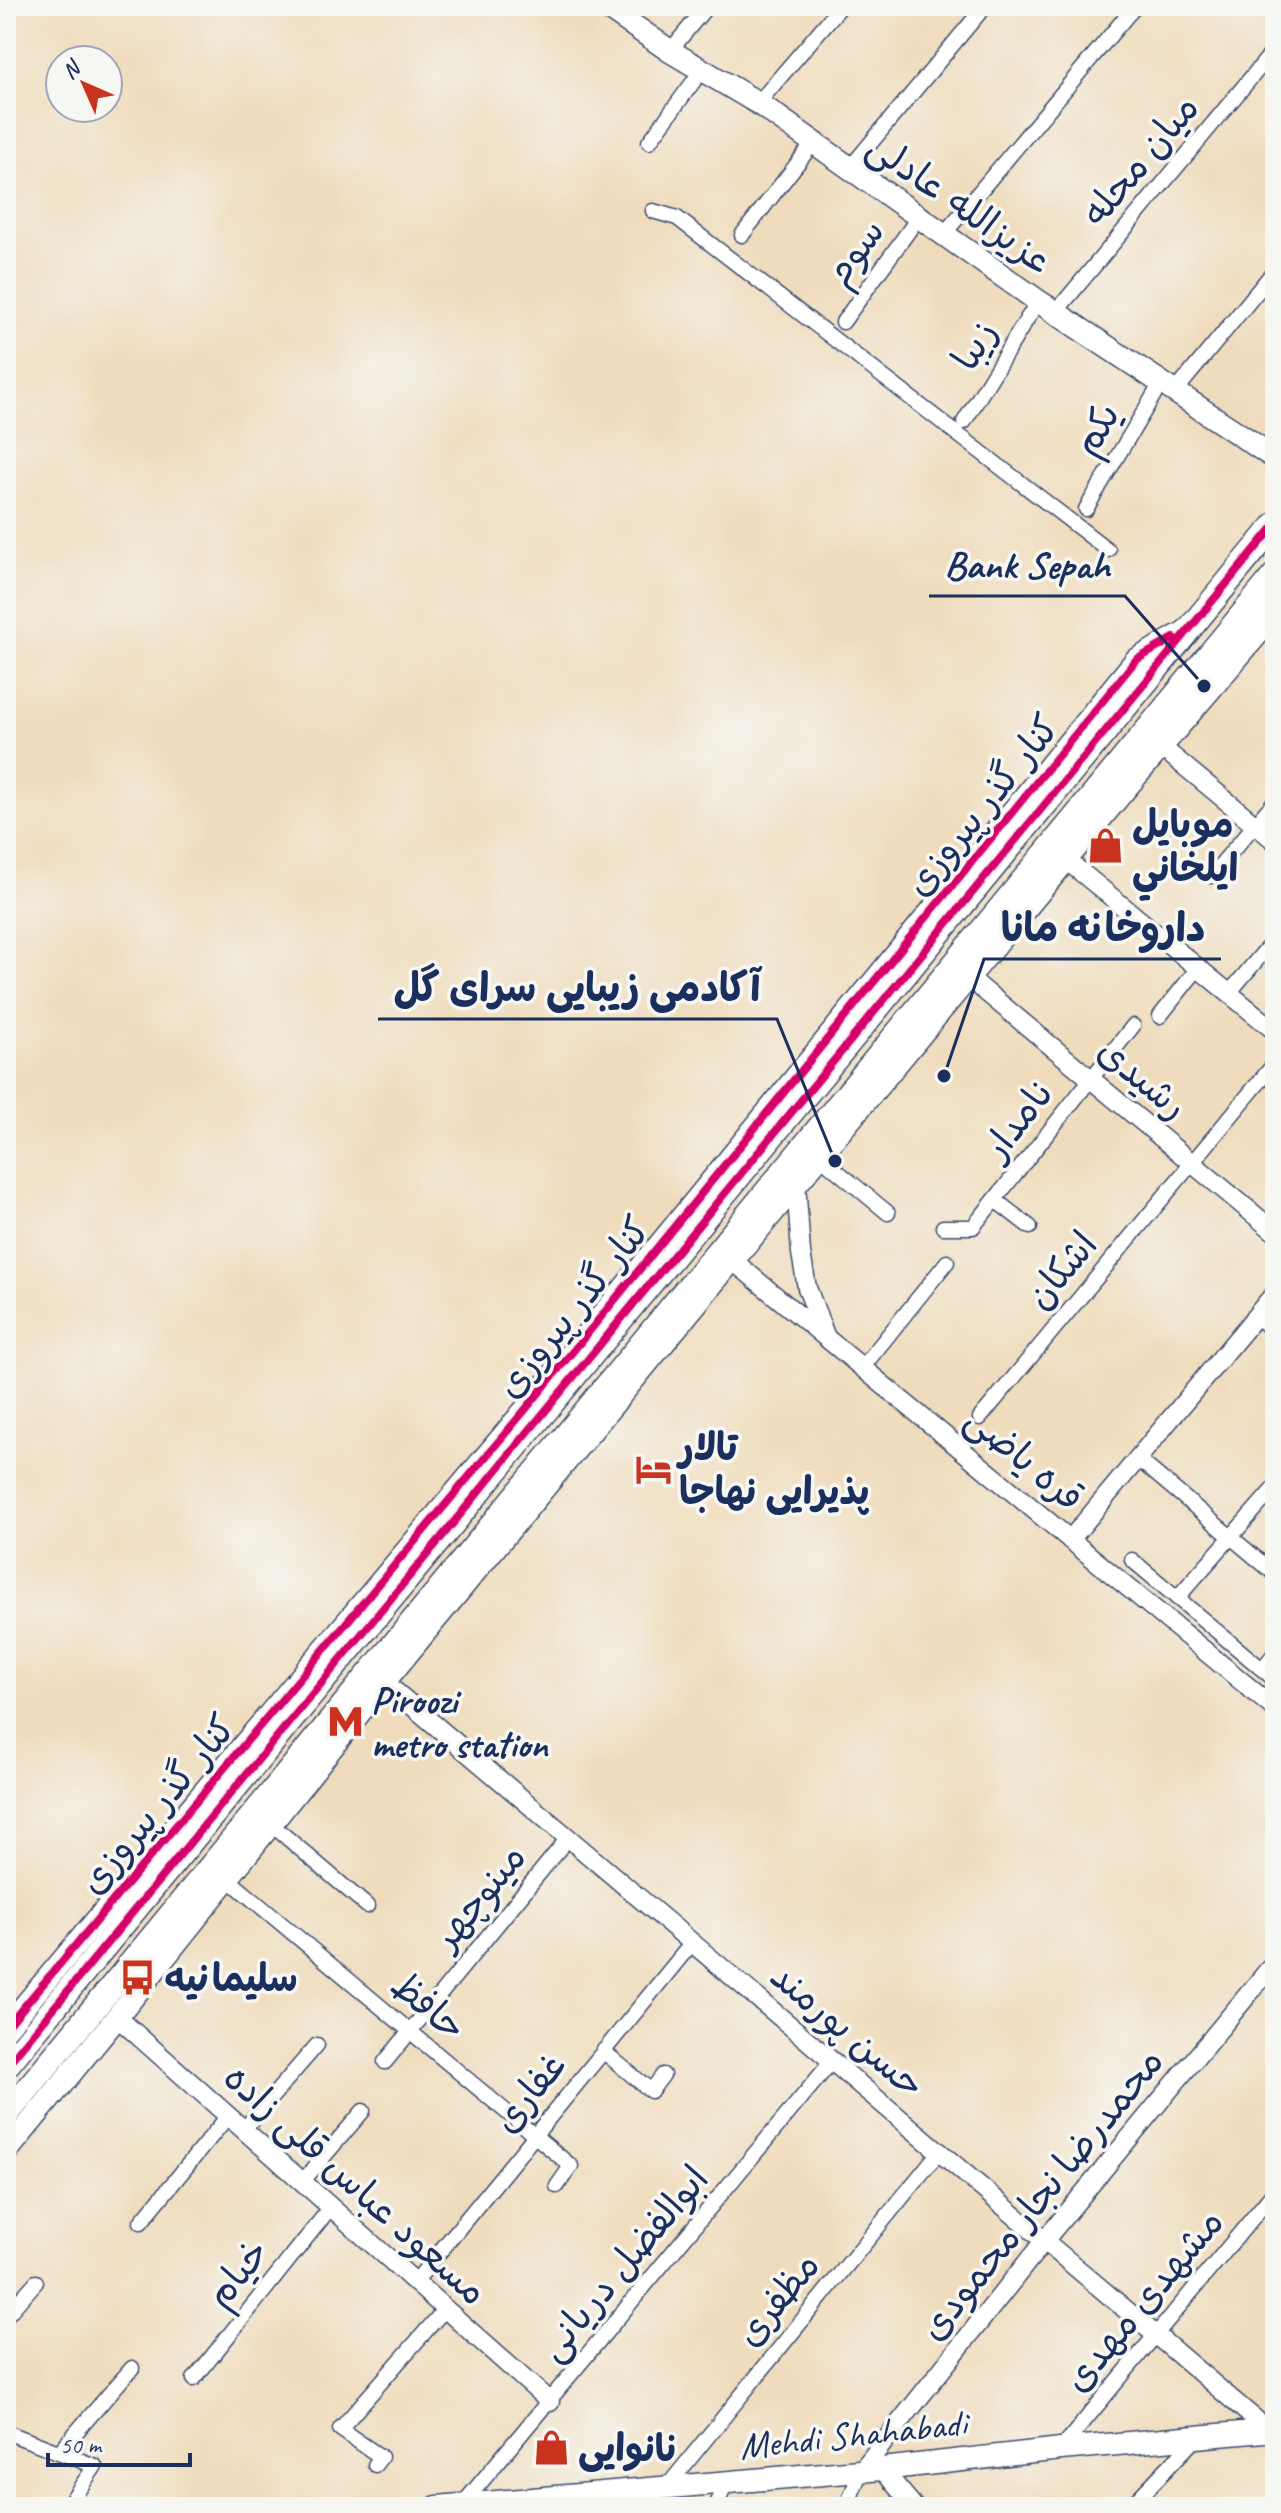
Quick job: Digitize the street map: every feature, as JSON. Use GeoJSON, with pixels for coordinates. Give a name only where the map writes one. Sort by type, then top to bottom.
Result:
{"type":"FeatureCollection","features":[{"type":"Feature","properties":{"kind":"main road","name":"عزیزالله عادلی"},"geometry":{"type":"LineString","coordinates":[[605,6],[670,51],[758,103],[1046,307],[1275,458]]}},
{"type":"Feature","properties":{"kind":"main road"},"geometry":{"type":"LineString","coordinates":[[6,2066],[1275,525]]}},
{"type":"Feature","properties":{"kind":"main road"},"geometry":{"type":"LineString","coordinates":[[6,2152],[117,2017],[219,1872],[726,1255],[1275,575]]}},
{"type":"Feature","properties":{"kind":"main road"},"geometry":{"type":"LineString","coordinates":[[726,1255],[796,1183],[1275,612]]}},
{"type":"Feature","properties":{"kind":"main road","name":"کنار گذر پیروزی"},"geometry":{"type":"LineString","coordinates":[[6,2028],[525,1410],[1136,660],[1188,630]]}},
{"type":"Feature","properties":{"kind":"main road"},"geometry":{"type":"LineString","coordinates":[[695,1231],[726,1255]]}},
{"type":"Feature","properties":{"kind":"main road"},"geometry":{"type":"LineString","coordinates":[[502,1465],[525,1410]]}},
{"type":"Feature","properties":{"kind":"main road"},"geometry":{"type":"LineString","coordinates":[[6,2115],[98,2000],[219,1872],[272,1825],[377,1677]]}},
{"type":"Feature","properties":{"kind":"main road"},"geometry":{"type":"LineString","coordinates":[[98,2000],[117,2017]]}},
{"type":"Feature","properties":{"kind":"main road","name":"Mehdi Shahabadi"},"geometry":{"type":"LineString","coordinates":[[437,2507],[582,2501],[666,2488],[871,2470],[1273,2427]]}},
{"type":"Feature","properties":{"kind":"street"},"geometry":{"type":"LineString","coordinates":[[670,51],[707,6]]}},
{"type":"Feature","properties":{"kind":"street"},"geometry":{"type":"LineString","coordinates":[[758,103],[841,6]]}},
{"type":"Feature","properties":{"kind":"street"},"geometry":{"type":"LineString","coordinates":[[849,169],[985,6]]}},
{"type":"Feature","properties":{"kind":"street"},"geometry":{"type":"LineString","coordinates":[[944,234],[1135,6]]}},
{"type":"Feature","properties":{"kind":"street","name":"میان محله"},"geometry":{"type":"LineString","coordinates":[[1046,307],[1275,49]]}},
{"type":"Feature","properties":{"kind":"street"},"geometry":{"type":"LineString","coordinates":[[649,142],[702,70]]}},
{"type":"Feature","properties":{"kind":"street"},"geometry":{"type":"LineString","coordinates":[[742,235],[814,142]]}},
{"type":"Feature","properties":{"kind":"street"},"geometry":{"type":"LineString","coordinates":[[653,211],[677,218],[1108,550]]}},
{"type":"Feature","properties":{"kind":"street","name":"سوم"},"geometry":{"type":"LineString","coordinates":[[843,322],[918,218]]}},
{"type":"Feature","properties":{"kind":"street","name":"یکم"},"geometry":{"type":"LineString","coordinates":[[1086,509],[1168,387],[1275,270]]}},
{"type":"Feature","properties":{"kind":"street","name":"زیبا"},"geometry":{"type":"LineString","coordinates":[[964,422],[1046,307]]}},
{"type":"Feature","properties":{"kind":"street"},"geometry":{"type":"LineString","coordinates":[[1160,746],[1275,841]]}},
{"type":"Feature","properties":{"kind":"street"},"geometry":{"type":"LineString","coordinates":[[1211,876],[1275,801]]}},
{"type":"Feature","properties":{"kind":"street"},"geometry":{"type":"LineString","coordinates":[[1065,859],[1275,1031]]}},
{"type":"Feature","properties":{"kind":"street"},"geometry":{"type":"LineString","coordinates":[[1229,993],[1267,948]]}},
{"type":"Feature","properties":{"kind":"street"},"geometry":{"type":"LineString","coordinates":[[1160,1016],[1198,968]]}},
{"type":"Feature","properties":{"kind":"street","name":"رشیدی"},"geometry":{"type":"LineString","coordinates":[[968,977],[1275,1232]]}},
{"type":"Feature","properties":{"kind":"street","name":"نامدار"},"geometry":{"type":"LineString","coordinates":[[943,1227],[973,1227],[1133,1026]]}},
{"type":"Feature","properties":{"kind":"street","name":"اشکان"},"geometry":{"type":"LineString","coordinates":[[980,1418],[1275,1063]]}},
{"type":"Feature","properties":{"kind":"street"},"geometry":{"type":"LineString","coordinates":[[819,1156],[888,1213]]}},
{"type":"Feature","properties":{"kind":"street"},"geometry":{"type":"LineString","coordinates":[[796,1183],[798,1226],[807,1288],[825,1337]]}},
{"type":"Feature","properties":{"kind":"street"},"geometry":{"type":"LineString","coordinates":[[995,1200],[1030,1227]]}},
{"type":"Feature","properties":{"kind":"street","name":"قره یاضی"},"geometry":{"type":"LineString","coordinates":[[726,1255],[1275,1709]]}},
{"type":"Feature","properties":{"kind":"street"},"geometry":{"type":"LineString","coordinates":[[862,1368],[947,1262]]}},
{"type":"Feature","properties":{"kind":"street"},"geometry":{"type":"LineString","coordinates":[[1070,1540],[1275,1293]]}},
{"type":"Feature","properties":{"kind":"street"},"geometry":{"type":"LineString","coordinates":[[1256,1316],[1275,1332]]}},
{"type":"Feature","properties":{"kind":"street"},"geometry":{"type":"LineString","coordinates":[[1138,1459],[1275,1574]]}},
{"type":"Feature","properties":{"kind":"street"},"geometry":{"type":"LineString","coordinates":[[1177,1598],[1275,1487]]}},
{"type":"Feature","properties":{"kind":"street"},"geometry":{"type":"LineString","coordinates":[[1132,1560],[1275,1680]]}},
{"type":"Feature","properties":{"kind":"street"},"geometry":{"type":"LineString","coordinates":[[1262,1669],[1275,1653]]}},
{"type":"Feature","properties":{"kind":"street","name":"حسن پورمند"},"geometry":{"type":"LineString","coordinates":[[377,1677],[1155,2336],[1273,2427]]}},
{"type":"Feature","properties":{"kind":"street"},"geometry":{"type":"LineString","coordinates":[[272,1825],[367,1906]]}},
{"type":"Feature","properties":{"kind":"street","name":"مینوچهر"},"geometry":{"type":"LineString","coordinates":[[385,2062],[568,1838]]}},
{"type":"Feature","properties":{"kind":"street","name":"حافظ"},"geometry":{"type":"LineString","coordinates":[[219,1872],[571,2166],[557,2186]]}},
{"type":"Feature","properties":{"kind":"street","name":"غفاری"},"geometry":{"type":"LineString","coordinates":[[415,2282],[692,1943]]}},
{"type":"Feature","properties":{"kind":"street","name":"محمدرضا نجار محمودی"},"geometry":{"type":"LineString","coordinates":[[871,2470],[1044,2241],[1275,1962]]}},
{"type":"Feature","properties":{"kind":"street","name":"مسعود عباس قلی زاده"},"geometry":{"type":"LineString","coordinates":[[117,2017],[550,2402]]}},
{"type":"Feature","properties":{"kind":"street"},"geometry":{"type":"LineString","coordinates":[[244,2129],[317,2045]]}},
{"type":"Feature","properties":{"kind":"street"},"geometry":{"type":"LineString","coordinates":[[603,2051],[651,2091],[663,2075]]}},
{"type":"Feature","properties":{"kind":"street","name":"ابوالفضل دریانی"},"geometry":{"type":"LineString","coordinates":[[462,2505],[832,2061]]}},
{"type":"Feature","properties":{"kind":"street"},"geometry":{"type":"LineString","coordinates":[[302,2182],[363,2111]]}},
{"type":"Feature","properties":{"kind":"street"},"geometry":{"type":"LineString","coordinates":[[141,2222],[228,2116]]}},
{"type":"Feature","properties":{"kind":"street","name":"مظفری"},"geometry":{"type":"LineString","coordinates":[[666,2488],[939,2152]]}},
{"type":"Feature","properties":{"kind":"street","name":"مشهدی مهدی"},"geometry":{"type":"LineString","coordinates":[[1061,2449],[1275,2191]]}},
{"type":"Feature","properties":{"kind":"street","name":"خیام"},"geometry":{"type":"LineString","coordinates":[[194,2379],[331,2207]]}},
{"type":"Feature","properties":{"kind":"street"},"geometry":{"type":"LineString","coordinates":[[6,2316],[36,2282]]}},
{"type":"Feature","properties":{"kind":"street"},"geometry":{"type":"LineString","coordinates":[[375,2465],[381,2457],[340,2429],[445,2309]]}},
{"type":"Feature","properties":{"kind":"street"},"geometry":{"type":"LineString","coordinates":[[59,2452],[132,2368]]}},
{"type":"Feature","properties":{"kind":"street"},"geometry":{"type":"LineString","coordinates":[[6,2432],[95,2466],[67,2507]]}},
{"type":"Feature","properties":{"kind":"street"},"geometry":{"type":"LineString","coordinates":[[1130,2507],[1197,2437]]}},
{"type":"Feature","properties":{"kind":"street"},"geometry":{"type":"LineString","coordinates":[[846,2507],[871,2470],[914,2507]]}},
{"type":"Feature","properties":{"kind":"street"},"geometry":{"type":"LineString","coordinates":[[716,2507],[726,2483]]}},
{"type":"Feature","properties":{"kind":"cycle path"},"geometry":{"type":"LineString","coordinates":[[6,2066],[1275,525]]}},
{"type":"Feature","properties":{"kind":"cycle path"},"geometry":{"type":"LineString","coordinates":[[6,2028],[525,1410],[1136,660],[1174,638]]}},
{"type":"Feature","properties":{"kind":"place","name":"Bank Sepah"},"geometry":{"type":"Point","coordinates":[1204,686]}},
{"type":"Feature","properties":{"kind":"place","name":"موبايل ايلخاني"},"geometry":{"type":"Point","coordinates":[1106,846]}},
{"type":"Feature","properties":{"kind":"place","name":"داروخانه مانا"},"geometry":{"type":"Point","coordinates":[944,1076]}},
{"type":"Feature","properties":{"kind":"place","name":"آکادمی زیبایی سرای گل"},"geometry":{"type":"Point","coordinates":[835,1161]}},
{"type":"Feature","properties":{"kind":"place","name":"تالار پذیرایی نهاجا"},"geometry":{"type":"Point","coordinates":[653,1469]}},
{"type":"Feature","properties":{"kind":"place","name":"Piroozi metro station"},"geometry":{"type":"Point","coordinates":[345,1722]}},
{"type":"Feature","properties":{"kind":"place","name":"سلیمانیه"},"geometry":{"type":"Point","coordinates":[138,1978]}},
{"type":"Feature","properties":{"kind":"place","name":"نانوایی"},"geometry":{"type":"Point","coordinates":[552,2448]}}]}
